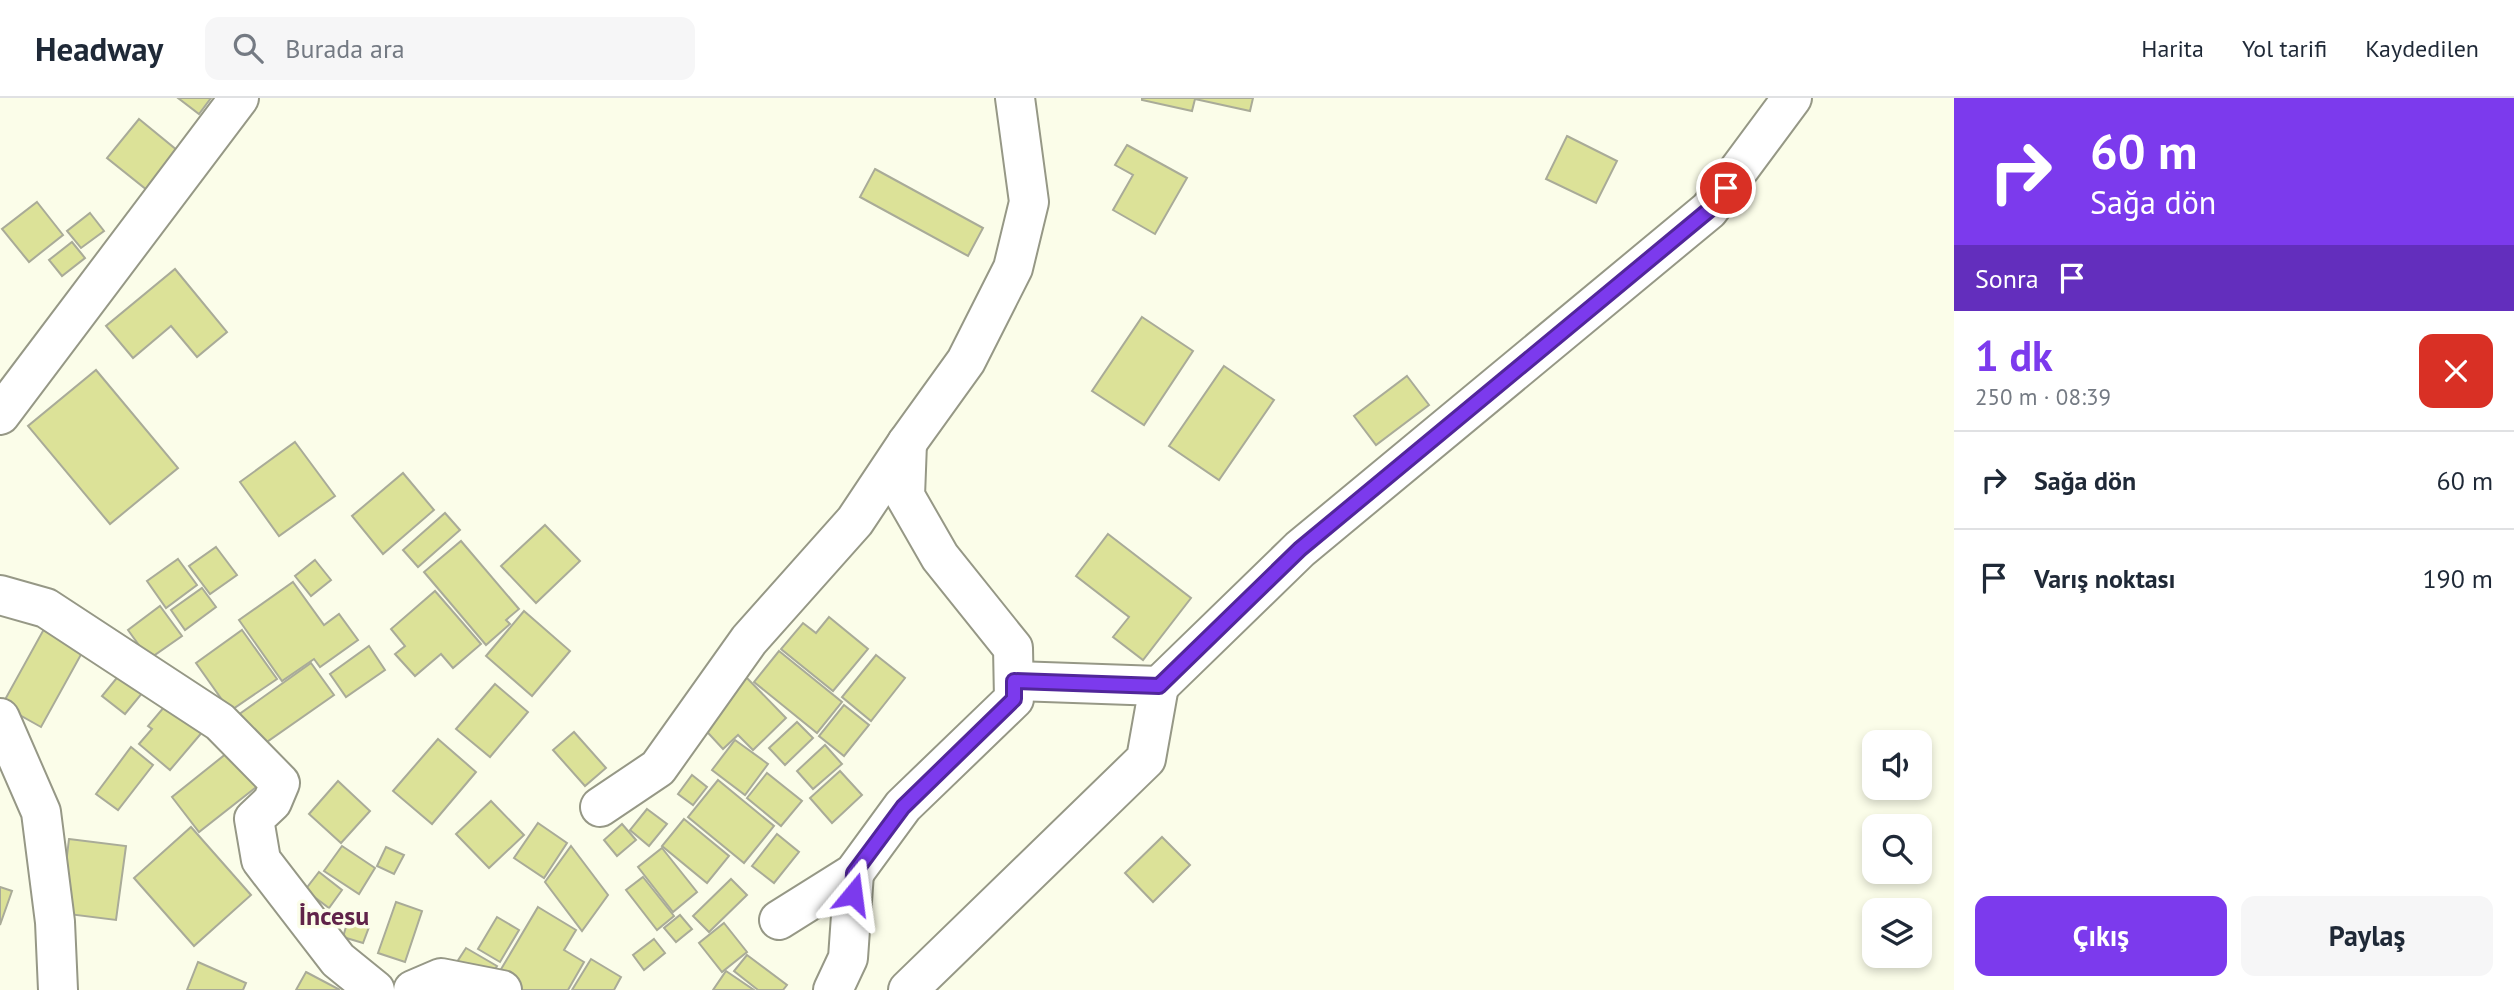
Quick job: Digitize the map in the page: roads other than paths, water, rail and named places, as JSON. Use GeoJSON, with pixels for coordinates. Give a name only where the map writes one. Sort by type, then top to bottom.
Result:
{"type":"FeatureCollection","features":[{"type":"Feature","properties":{"kind":"street"},"geometry":{"type":"LineString","coordinates":[[0,415],[239,98]]}},
{"type":"Feature","properties":{"kind":"street"},"geometry":{"type":"LineString","coordinates":[[600,807],[657,768],[749,640],[855,521],[966,361],[1013,268],[1029,202],[1015,98]]}},
{"type":"Feature","properties":{"kind":"street"},"geometry":{"type":"LineString","coordinates":[[908,990],[1146,759],[1159,686],[1300,549],[1709,210],[1792,98]]}},
{"type":"Feature","properties":{"kind":"street"},"geometry":{"type":"LineString","coordinates":[[779,920],[854,873],[903,807],[1014,699],[1013,648],[940,557],[905,496],[907,443]]}},
{"type":"Feature","properties":{"kind":"street"},"geometry":{"type":"LineString","coordinates":[[0,595],[46,608],[220,722],[280,783],[272,802],[254,819],[261,860],[338,960],[376,990]]}},
{"type":"Feature","properties":{"kind":"street"},"geometry":{"type":"LineString","coordinates":[[1014,681],[1159,686]]}},
{"type":"Feature","properties":{"kind":"street"},"geometry":{"type":"LineString","coordinates":[[0,718],[41,812],[55,922],[58,990]]}},
{"type":"Feature","properties":{"kind":"street"},"geometry":{"type":"LineString","coordinates":[[832,990],[848,958],[854,873]]}},
{"type":"Feature","properties":{"kind":"street"},"geometry":{"type":"LineString","coordinates":[[413,990],[441,978],[502,990]]}},
{"type":"Feature","properties":{"kind":"district","name":"İncesu"},"geometry":{"type":"Point","coordinates":[334,915]}}]}
